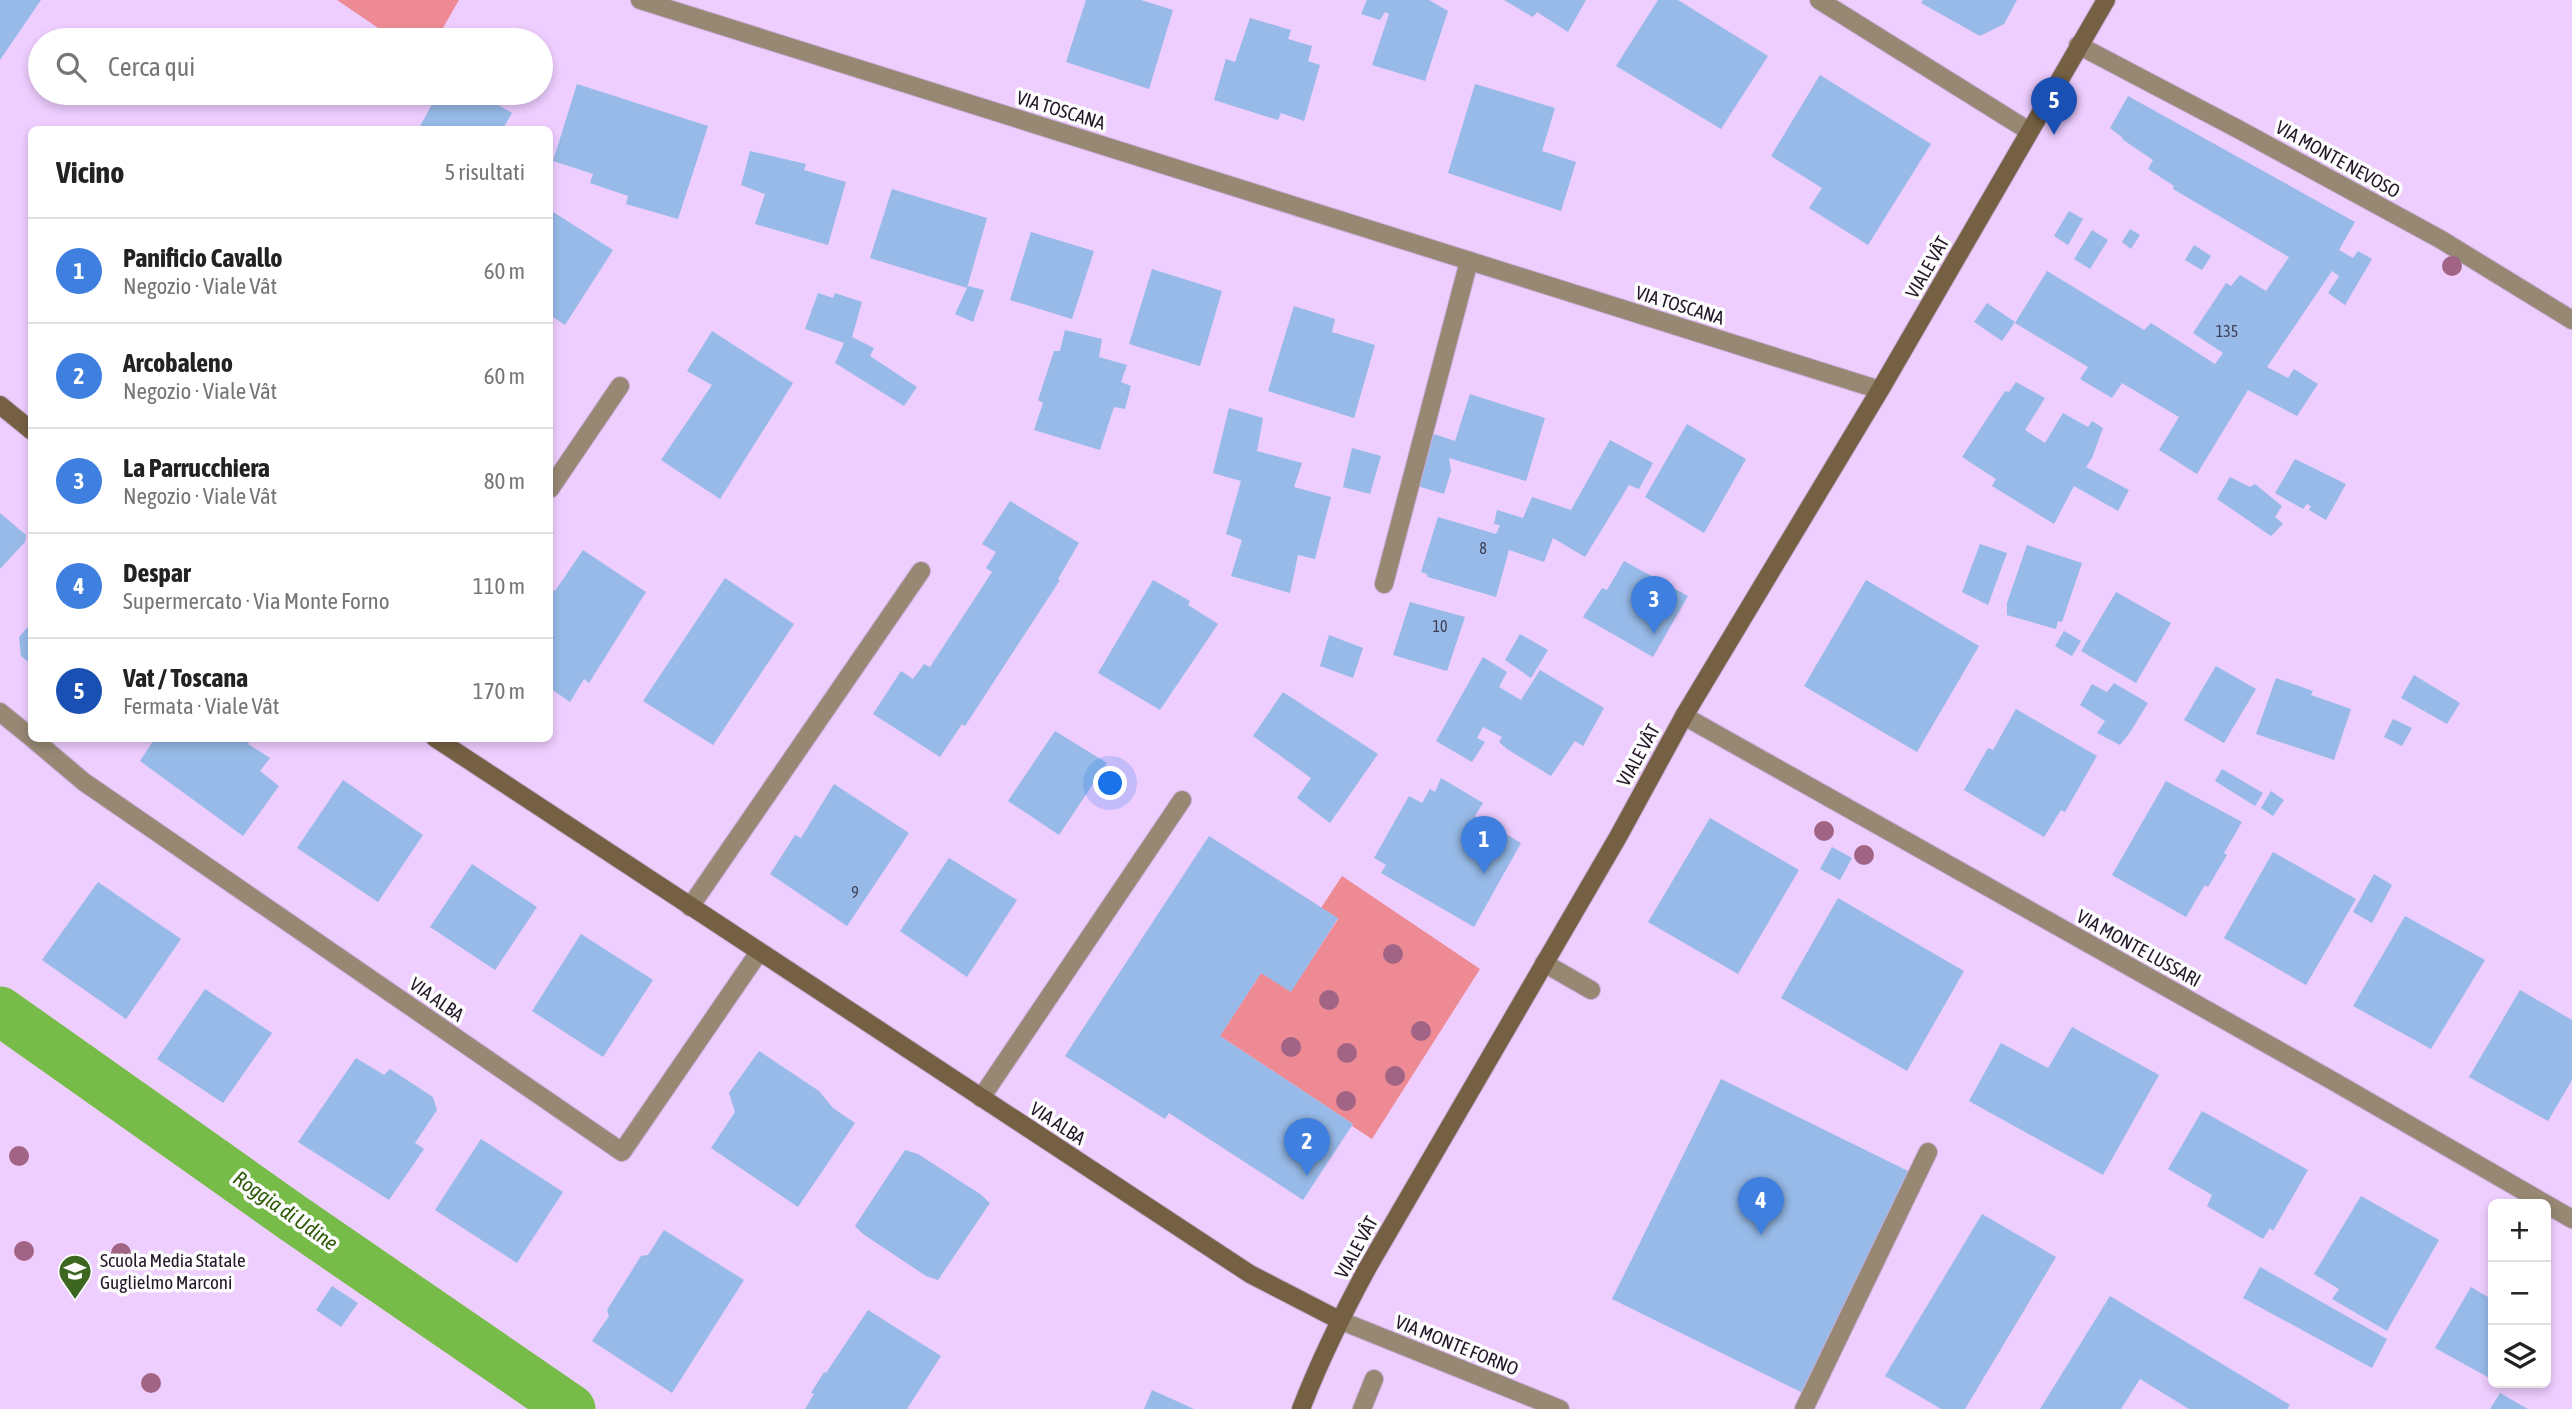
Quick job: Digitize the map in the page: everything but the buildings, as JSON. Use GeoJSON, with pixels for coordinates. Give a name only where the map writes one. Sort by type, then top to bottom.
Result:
{"type":"FeatureCollection","features":[{"type":"Feature","properties":{"kind":"main road","name":"VIALE VÂT"},"geometry":{"type":"LineString","coordinates":[[1301,1409],[1339,1320],[1618,837],[1684,716],[1880,390],[2106,0]]}},
{"type":"Feature","properties":{"kind":"main road"},"geometry":{"type":"LineString","coordinates":[[0,405],[28,428]]}},
{"type":"Feature","properties":{"kind":"main road","name":"VIA ALBA"},"geometry":{"type":"LineString","coordinates":[[441,742],[1250,1274],[1339,1320]]}},
{"type":"Feature","properties":{"kind":"street","name":"VIA TOSCANA"},"geometry":{"type":"LineString","coordinates":[[640,0],[1880,390]]}},
{"type":"Feature","properties":{"kind":"street"},"geometry":{"type":"LineString","coordinates":[[1819,0],[2029,131]]}},
{"type":"Feature","properties":{"kind":"street","name":"VIA MONTE NEVOSO"},"geometry":{"type":"LineString","coordinates":[[2078,45],[2428,232],[2572,320]]}},
{"type":"Feature","properties":{"kind":"street"},"geometry":{"type":"LineString","coordinates":[[1384,584],[1469,261]]}},
{"type":"Feature","properties":{"kind":"street"},"geometry":{"type":"LineString","coordinates":[[553,485],[621,386]]}},
{"type":"Feature","properties":{"kind":"street"},"geometry":{"type":"LineString","coordinates":[[690,907],[921,571]]}},
{"type":"Feature","properties":{"kind":"street","name":"VIA ALBA"},"geometry":{"type":"LineString","coordinates":[[0,712],[28,735]]}},
{"type":"Feature","properties":{"kind":"street","name":"VIA MONTE LUSSARI"},"geometry":{"type":"LineString","coordinates":[[1684,716],[2333,1081],[2572,1219]]}},
{"type":"Feature","properties":{"kind":"street","name":"VIA ALBA"},"geometry":{"type":"LineString","coordinates":[[37,742],[84,782],[622,1152],[759,952]]}},
{"type":"Feature","properties":{"kind":"street"},"geometry":{"type":"LineString","coordinates":[[981,1098],[1182,800]]}},
{"type":"Feature","properties":{"kind":"street"},"geometry":{"type":"LineString","coordinates":[[1544,963],[1591,990]]}},
{"type":"Feature","properties":{"kind":"street"},"geometry":{"type":"LineString","coordinates":[[1804,1409],[1928,1152]]}},
{"type":"Feature","properties":{"kind":"street","name":"VIA MONTE FORNO"},"geometry":{"type":"LineString","coordinates":[[1339,1320],[1560,1409]]}},
{"type":"Feature","properties":{"kind":"street"},"geometry":{"type":"LineString","coordinates":[[1362,1409],[1374,1379]]}},
{"type":"Feature","properties":{"kind":"shaded area"},"geometry":{"type":"Polygon","coordinates":[[[337,0],[459,0],[443,28],[378,28],[337,0]]]}},
{"type":"Feature","properties":{"kind":"shaded area"},"geometry":{"type":"Polygon","coordinates":[[[1342,876],[1480,969],[1372,1139],[1220,1036],[1261,973],[1291,991],[1338,919],[1321,908],[1342,876]]]}},
{"type":"Feature","properties":{"kind":"waterway","name":"Roggia di Udine"},"geometry":{"type":"LineString","coordinates":[[0,1011],[293,1218],[571,1409]]}},
{"type":"Feature","properties":{"kind":"place","name":"Vat / Toscana"},"geometry":{"type":"Point","coordinates":[2054,135]}},
{"type":"Feature","properties":{"kind":"place","name":"La Parrucchiera"},"geometry":{"type":"Point","coordinates":[1654,634]}},
{"type":"Feature","properties":{"kind":"place","name":"Panificio Cavallo"},"geometry":{"type":"Point","coordinates":[1484,874]}},
{"type":"Feature","properties":{"kind":"place","name":"Arcobaleno"},"geometry":{"type":"Point","coordinates":[1307,1176]}},
{"type":"Feature","properties":{"kind":"place","name":"Despar"},"geometry":{"type":"Point","coordinates":[1761,1235]}},
{"type":"Feature","properties":{"kind":"place","name":"Scuola Media Statale Guglielmo Marconi"},"geometry":{"type":"Point","coordinates":[75,1301]}}]}
